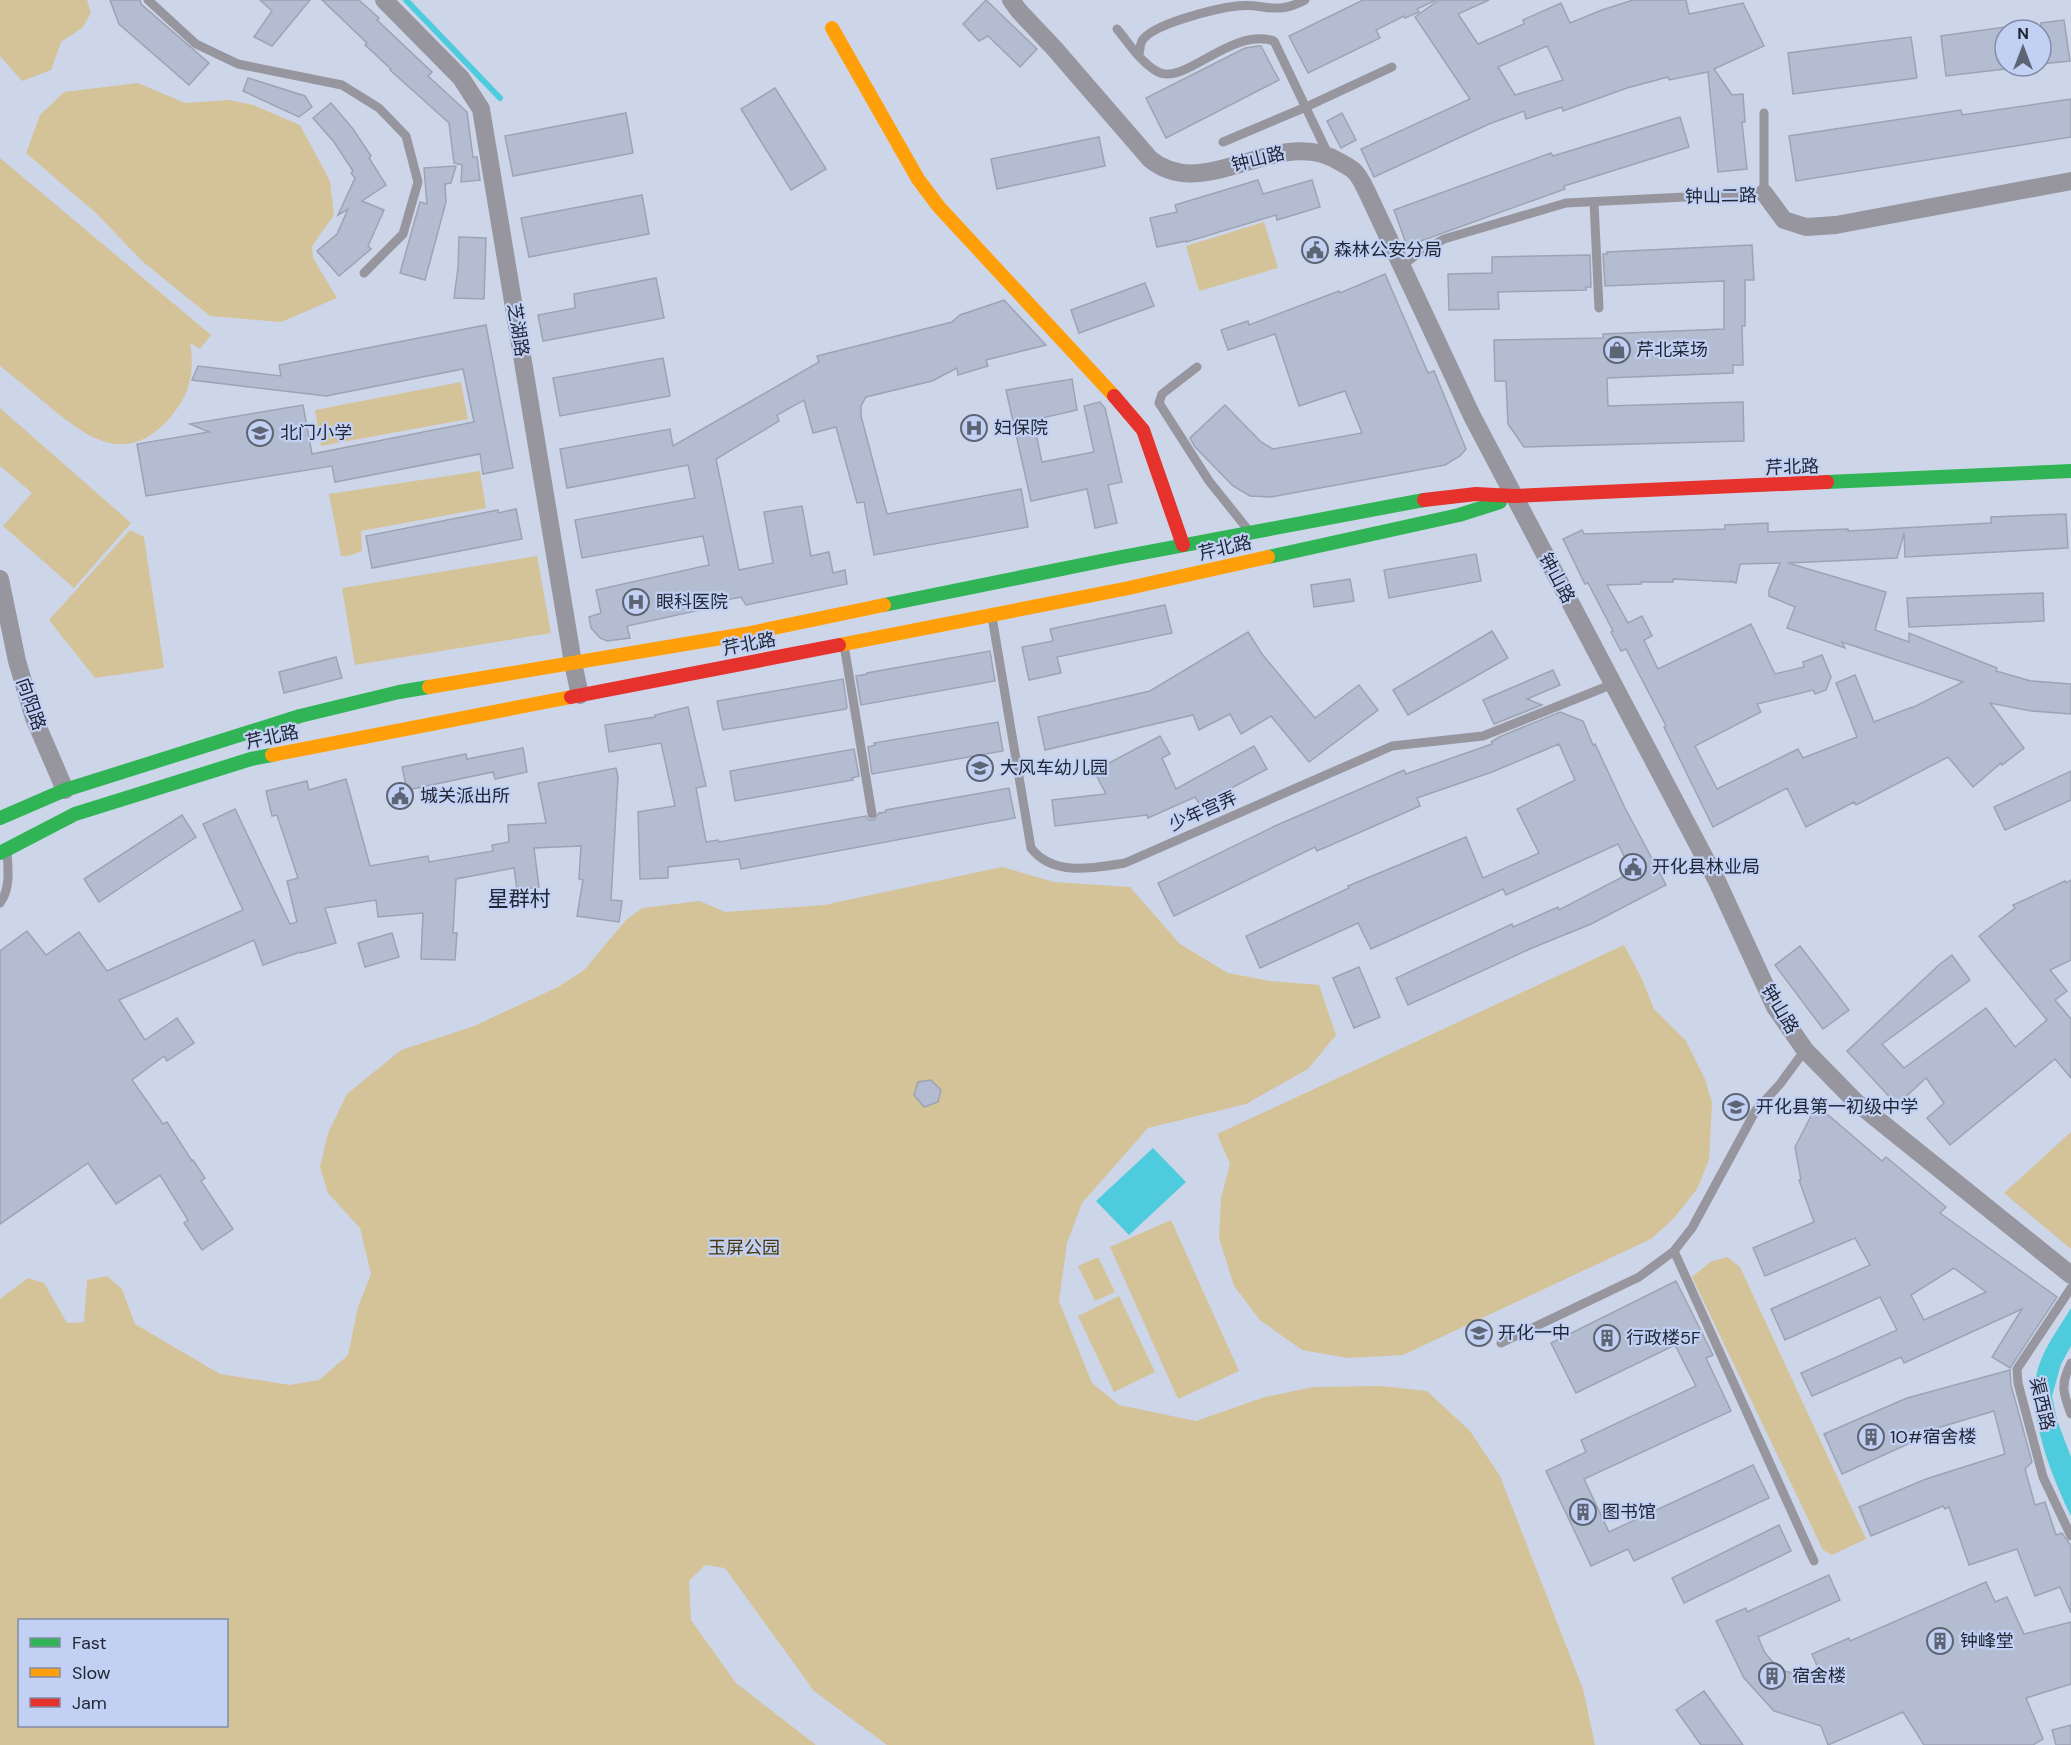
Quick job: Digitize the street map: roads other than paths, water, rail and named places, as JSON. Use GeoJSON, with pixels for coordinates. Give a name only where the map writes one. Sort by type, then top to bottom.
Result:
{"type":"FeatureCollection","features":[{"type":"Feature","properties":{"kind":"main road"},"geometry":{"type":"LineString","coordinates":[[832,28],[918,179],[939,207],[1131,414],[1143,430],[1183,545]]}},
{"type":"Feature","properties":{"kind":"main road","name":"芹北路"},"geometry":{"type":"LineString","coordinates":[[4,851],[75,813],[251,759],[992,615],[1120,573],[1183,545],[1441,497],[1476,494],[1514,496],[2071,471]]}},
{"type":"Feature","properties":{"kind":"main road","name":"芹北路"},"geometry":{"type":"LineString","coordinates":[[0,818],[65,790],[300,716],[399,692],[1120,573],[1477,510],[1514,496]]}},
{"type":"Feature","properties":{"kind":"main road"},"geometry":{"type":"LineString","coordinates":[[65,790],[75,813]]}},
{"type":"Feature","properties":{"kind":"street","name":"芝湖路"},"geometry":{"type":"LineString","coordinates":[[384,0],[461,78],[481,109],[580,695]]}},
{"type":"Feature","properties":{"kind":"street","name":"钟山路"},"geometry":{"type":"LineString","coordinates":[[1011,0],[1150,159],[1161,167],[1171,172],[1189,174],[1208,172],[1287,151],[1328,154],[1355,172],[1367,192],[1472,416],[1717,881],[1775,1007],[1806,1050],[1856,1102],[2071,1275]]}},
{"type":"Feature","properties":{"kind":"street","name":"钟山二路"},"geometry":{"type":"LineString","coordinates":[[1764,193],[1784,220],[1806,227],[1836,225],[2071,181]]}},
{"type":"Feature","properties":{"kind":"street","name":"向阳路"},"geometry":{"type":"LineString","coordinates":[[0,579],[17,660],[34,718],[65,790]]}},
{"type":"Feature","properties":{"kind":"lane"},"geometry":{"type":"LineString","coordinates":[[148,0],[196,44],[238,64],[342,85],[379,108],[406,136],[418,182],[403,234],[364,273]]}},
{"type":"Feature","properties":{"kind":"lane"},"geometry":{"type":"LineString","coordinates":[[1139,54],[1143,40],[1154,30],[1192,16],[1239,6],[1274,9],[1293,6],[1305,0]]}},
{"type":"Feature","properties":{"kind":"lane"},"geometry":{"type":"LineString","coordinates":[[1117,29],[1149,66],[1161,74],[1172,75],[1192,67],[1227,46],[1254,38],[1274,41],[1328,154]]}},
{"type":"Feature","properties":{"kind":"lane"},"geometry":{"type":"LineString","coordinates":[[1223,142],[1392,67]]}},
{"type":"Feature","properties":{"kind":"lane"},"geometry":{"type":"LineString","coordinates":[[1764,113],[1764,193]]}},
{"type":"Feature","properties":{"kind":"lane","name":"钟山二路"},"geometry":{"type":"LineString","coordinates":[[1402,266],[1420,252],[1444,239],[1566,203],[1764,193]]}},
{"type":"Feature","properties":{"kind":"lane"},"geometry":{"type":"LineString","coordinates":[[1594,201],[1599,308]]}},
{"type":"Feature","properties":{"kind":"lane"},"geometry":{"type":"LineString","coordinates":[[1197,367],[1162,394],[1159,403],[1209,481],[1250,533]]}},
{"type":"Feature","properties":{"kind":"lane","name":"少年宫弄"},"geometry":{"type":"LineString","coordinates":[[992,615],[1031,848],[1048,864],[1084,869],[1125,863],[1392,746],[1483,736],[1613,684]]}},
{"type":"Feature","properties":{"kind":"lane"},"geometry":{"type":"LineString","coordinates":[[844,645],[872,814]]}},
{"type":"Feature","properties":{"kind":"lane"},"geometry":{"type":"LineString","coordinates":[[0,903],[5,897],[9,880],[4,851]]}},
{"type":"Feature","properties":{"kind":"lane"},"geometry":{"type":"LineString","coordinates":[[1501,1343],[1639,1277],[1674,1251],[1692,1228],[1756,1110],[1806,1050]]}},
{"type":"Feature","properties":{"kind":"lane"},"geometry":{"type":"LineString","coordinates":[[1674,1251],[1814,1561]]}},
{"type":"Feature","properties":{"kind":"lane","name":"渠西路"},"geometry":{"type":"LineString","coordinates":[[2070,1534],[2043,1477],[2018,1383],[2018,1369],[2071,1288]]}},
{"type":"Feature","properties":{"kind":"lane"},"geometry":{"type":"LineString","coordinates":[[2071,1363],[2064,1377],[2065,1396],[2071,1414]]}},
{"type":"Feature","properties":{"kind":"water"},"geometry":{"type":"Polygon","coordinates":[[[1153,1148],[1186,1182],[1129,1235],[1096,1201],[1153,1148]]]}},
{"type":"Feature","properties":{"kind":"water"},"geometry":{"type":"Polygon","coordinates":[[[2071,1308],[2071,1346],[2061,1364],[2052,1396],[2057,1420],[2071,1457],[2071,1516],[2055,1481],[2041,1440],[2035,1398],[2036,1378],[2041,1360],[2071,1308]]]}},
{"type":"Feature","properties":{"kind":"waterway"},"geometry":{"type":"LineString","coordinates":[[406,0],[500,98]]}},
{"type":"Feature","properties":{"kind":"place","name":"森林公安分局"},"geometry":{"type":"Point","coordinates":[1315,250]}},
{"type":"Feature","properties":{"kind":"place","name":"芹北菜场"},"geometry":{"type":"Point","coordinates":[1617,350]}},
{"type":"Feature","properties":{"kind":"place","name":"妇保院"},"geometry":{"type":"Point","coordinates":[974,428]}},
{"type":"Feature","properties":{"kind":"place","name":"北门小学"},"geometry":{"type":"Point","coordinates":[260,433]}},
{"type":"Feature","properties":{"kind":"place","name":"眼科医院"},"geometry":{"type":"Point","coordinates":[636,602]}},
{"type":"Feature","properties":{"kind":"place","name":"大风车幼儿园"},"geometry":{"type":"Point","coordinates":[980,768]}},
{"type":"Feature","properties":{"kind":"place","name":"城关派出所"},"geometry":{"type":"Point","coordinates":[400,796]}},
{"type":"Feature","properties":{"kind":"place","name":"开化县林业局"},"geometry":{"type":"Point","coordinates":[1633,867]}},
{"type":"Feature","properties":{"kind":"place","name":"开化县第一初级中学"},"geometry":{"type":"Point","coordinates":[1736,1107]}},
{"type":"Feature","properties":{"kind":"place","name":"开化一中"},"geometry":{"type":"Point","coordinates":[1479,1333]}},
{"type":"Feature","properties":{"kind":"place","name":"行政楼5F"},"geometry":{"type":"Point","coordinates":[1607,1338]}},
{"type":"Feature","properties":{"kind":"place","name":"10#宿舍楼"},"geometry":{"type":"Point","coordinates":[1871,1437]}},
{"type":"Feature","properties":{"kind":"place","name":"图书馆"},"geometry":{"type":"Point","coordinates":[1583,1512]}},
{"type":"Feature","properties":{"kind":"place","name":"钟峰堂"},"geometry":{"type":"Point","coordinates":[1940,1641]}},
{"type":"Feature","properties":{"kind":"place","name":"宿舍楼"},"geometry":{"type":"Point","coordinates":[1772,1676]}},
{"type":"Feature","properties":{"kind":"district","name":"星群村"},"geometry":{"type":"Point","coordinates":[519,899]}},
{"type":"Feature","properties":{"kind":"park label","name":"玉屏公园"},"geometry":{"type":"Point","coordinates":[744,1248]}}]}
